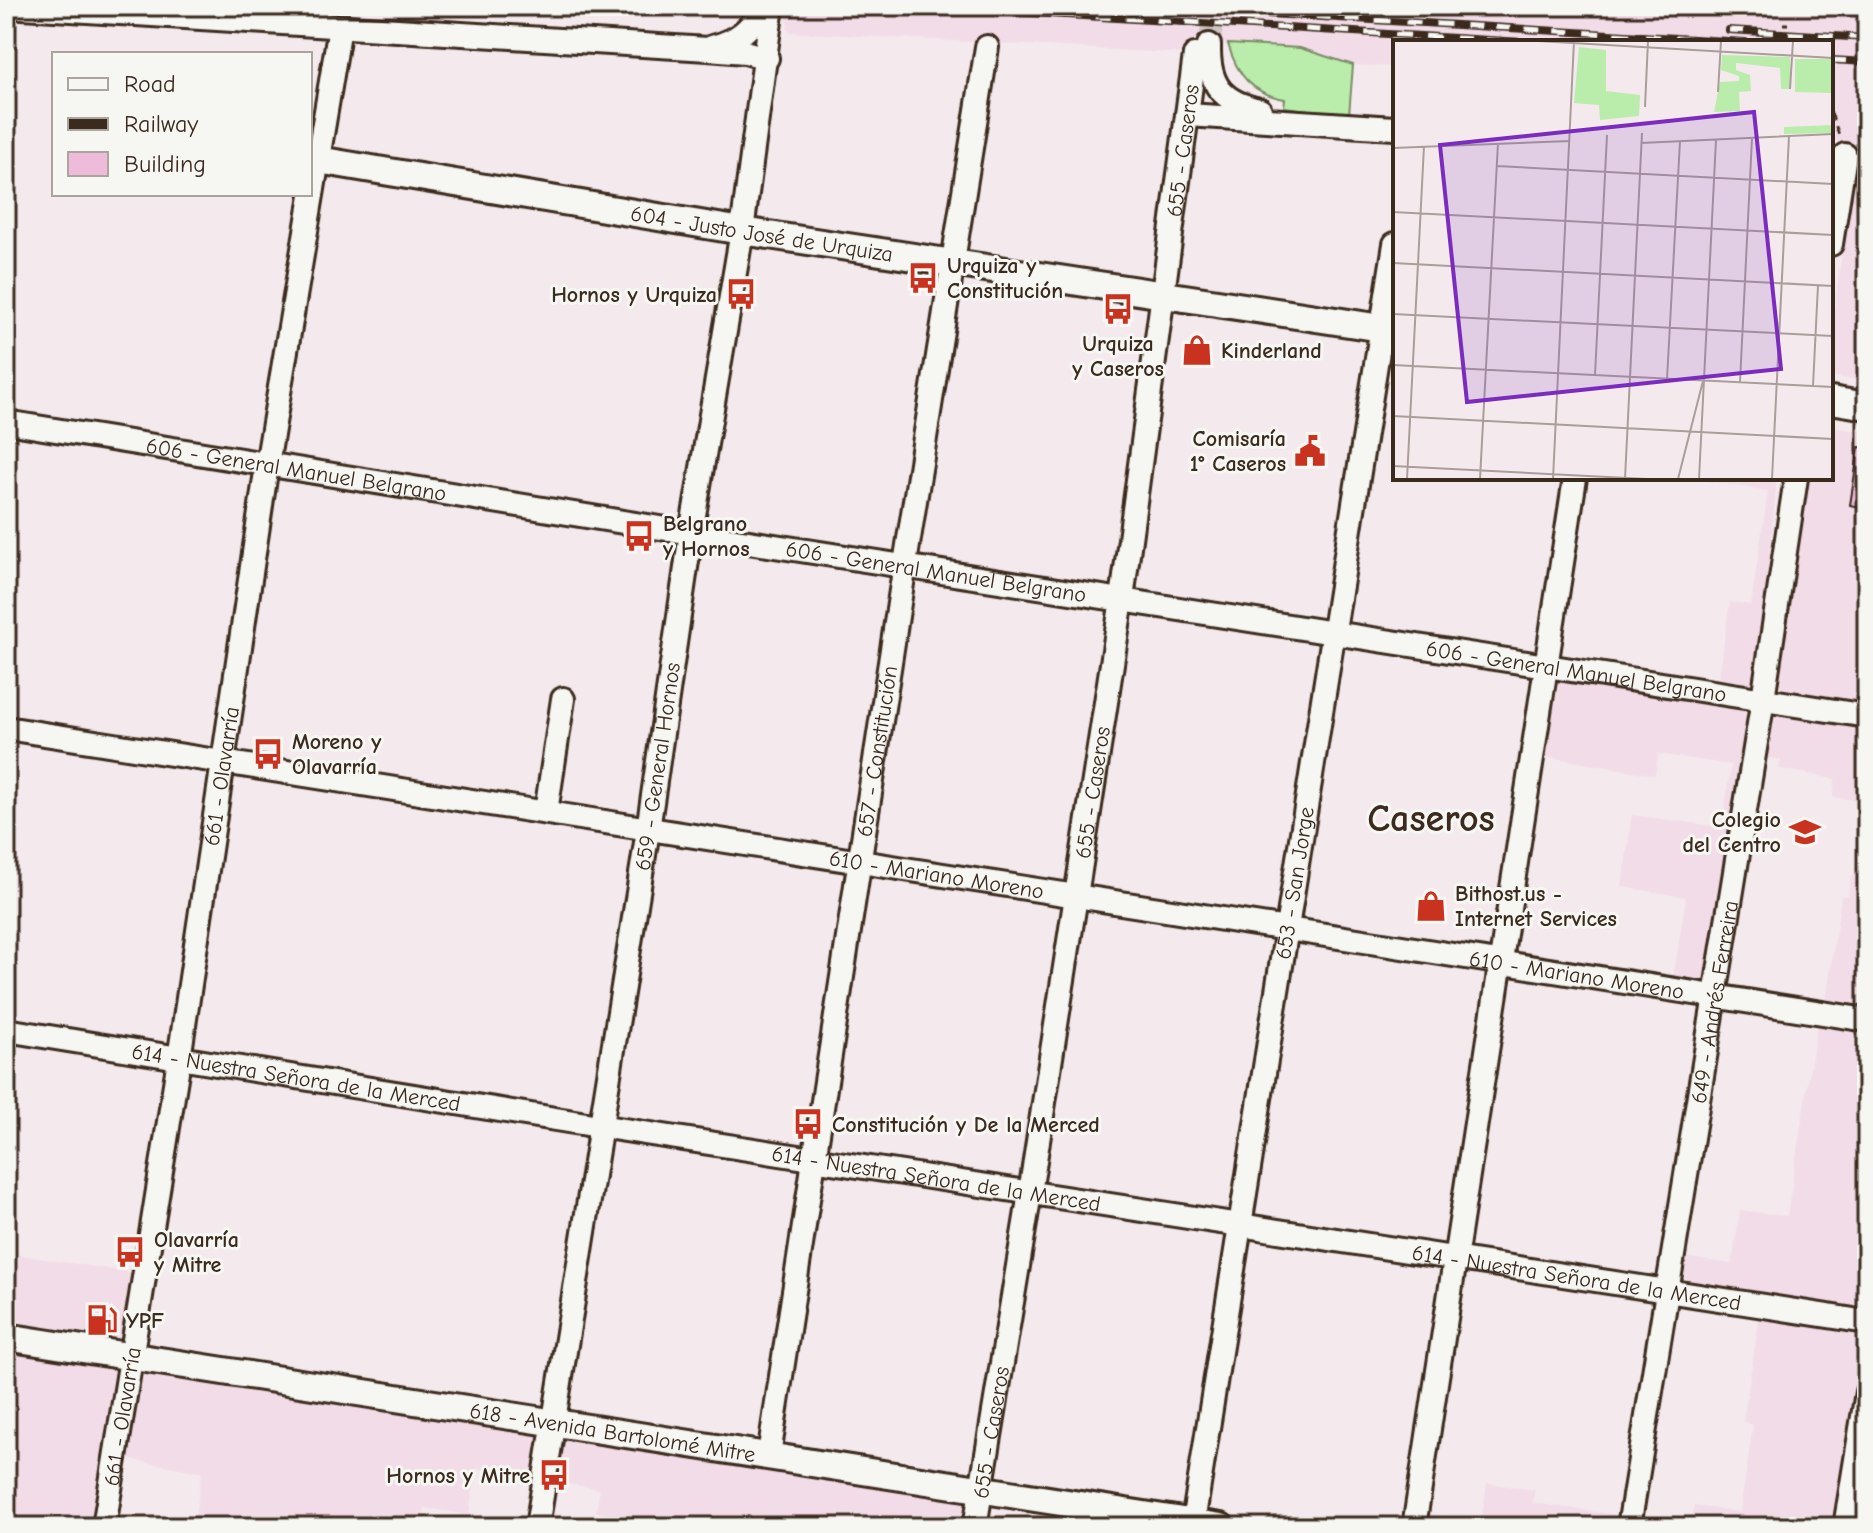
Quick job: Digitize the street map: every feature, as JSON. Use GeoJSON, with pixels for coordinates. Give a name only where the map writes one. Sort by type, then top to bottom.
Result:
{"type":"FeatureCollection","features":[{"type":"Feature","properties":{"kind":"main road","name":"604 - Justo José de Urquiza"},"geometry":{"type":"LineString","coordinates":[[318,160],[742,231],[1388,329]]}},
{"type":"Feature","properties":{"kind":"main road"},"geometry":{"type":"LineString","coordinates":[[1833,400],[1867,406]]}},
{"type":"Feature","properties":{"kind":"main road","name":"618 - Avenida Bartolomé Mitre"},"geometry":{"type":"LineString","coordinates":[[6,1337],[1221,1527]]}},
{"type":"Feature","properties":{"kind":"street"},"geometry":{"type":"LineString","coordinates":[[6,6],[708,49],[745,52],[767,58]]}},
{"type":"Feature","properties":{"kind":"street"},"geometry":{"type":"LineString","coordinates":[[708,49],[732,42],[769,6]]}},
{"type":"Feature","properties":{"kind":"street","name":"659 - General Hornos"},"geometry":{"type":"LineString","coordinates":[[537,1527],[648,830],[691,533],[742,231],[767,58],[769,6]]}},
{"type":"Feature","properties":{"kind":"street","name":"661 - Olavarría"},"geometry":{"type":"LineString","coordinates":[[312,196],[340,27]]}},
{"type":"Feature","properties":{"kind":"street","name":"657 - Constitución"},"geometry":{"type":"LineString","coordinates":[[769,1455],[987,47]]}},
{"type":"Feature","properties":{"kind":"street","name":"655 - Caseros"},"geometry":{"type":"LineString","coordinates":[[975,1527],[1122,599],[1187,115],[1202,50],[1224,96],[1232,102],[1328,125]]}},
{"type":"Feature","properties":{"kind":"street"},"geometry":{"type":"LineString","coordinates":[[1187,115],[1393,128]]}},
{"type":"Feature","properties":{"kind":"street"},"geometry":{"type":"LineString","coordinates":[[1833,234],[1848,155]]}},
{"type":"Feature","properties":{"kind":"street","name":"661 - Olavarría"},"geometry":{"type":"LineString","coordinates":[[104,1527],[179,1059],[267,465],[312,196]]}},
{"type":"Feature","properties":{"kind":"street","name":"653 - San Jorge"},"geometry":{"type":"LineString","coordinates":[[1193,1523],[1335,632],[1388,329],[1393,268]]}},
{"type":"Feature","properties":{"kind":"street","name":"606 - General Manuel Belgrano"},"geometry":{"type":"LineString","coordinates":[[6,422],[691,533],[1867,716]]}},
{"type":"Feature","properties":{"kind":"street"},"geometry":{"type":"LineString","coordinates":[[1414,1527],[1575,480]]}},
{"type":"Feature","properties":{"kind":"street","name":"649 - Andrés Ferreira"},"geometry":{"type":"LineString","coordinates":[[1629,1527],[1796,480]]}},
{"type":"Feature","properties":{"kind":"street"},"geometry":{"type":"LineString","coordinates":[[546,812],[563,699]]}},
{"type":"Feature","properties":{"kind":"street","name":"610 - Mariano Moreno"},"geometry":{"type":"LineString","coordinates":[[6,728],[1867,1020]]}},
{"type":"Feature","properties":{"kind":"street","name":"614 - Nuestra Señora de la Merced"},"geometry":{"type":"LineString","coordinates":[[6,1030],[599,1126],[1867,1322]]}},
{"type":"Feature","properties":{"kind":"street"},"geometry":{"type":"LineString","coordinates":[[1845,1527],[1867,1392]]}},
{"type":"Feature","properties":{"kind":"path"},"geometry":{"type":"LineString","coordinates":[[1783,24],[1788,24]]}},
{"type":"Feature","properties":{"kind":"path"},"geometry":{"type":"LineString","coordinates":[[1833,114],[1848,155]]}},
{"type":"Feature","properties":{"kind":"shaded area"},"geometry":{"type":"Polygon","coordinates":[[[752,6],[1867,6],[1867,143],[1833,141],[1833,40],[1393,40],[1393,67],[1353,65],[1300,48],[1199,44],[1186,54],[789,32],[785,9],[752,6]]]}},
{"type":"Feature","properties":{"kind":"shaded area"},"geometry":{"type":"Polygon","coordinates":[[[1867,177],[1867,382],[1833,376],[1833,315],[1852,185],[1867,177]]]}},
{"type":"Feature","properties":{"kind":"shaded area"},"geometry":{"type":"Polygon","coordinates":[[[1833,427],[1867,432],[1867,707],[1787,693],[1776,677],[1808,480],[1833,480],[1833,427]]]}},
{"type":"Feature","properties":{"kind":"shaded area"},"geometry":{"type":"Polygon","coordinates":[[[1700,480],[1777,480],[1758,673],[1755,681],[1745,687],[1718,684],[1730,602],[1751,605],[1768,491],[1700,480]]]}},
{"type":"Feature","properties":{"kind":"shaded area"},"geometry":{"type":"Polygon","coordinates":[[[1555,679],[1735,705],[1750,716],[1708,975],[1701,980],[1673,979],[1686,897],[1622,887],[1632,815],[1722,827],[1731,765],[1658,754],[1655,775],[1537,755],[1555,679]]]}},
{"type":"Feature","properties":{"kind":"shaded area"},"geometry":{"type":"Polygon","coordinates":[[[1776,710],[1867,723],[1867,802],[1833,797],[1835,779],[1779,769],[1781,760],[1762,757],[1770,713],[1776,710]]]}},
{"type":"Feature","properties":{"kind":"shaded area"},"geometry":{"type":"Polygon","coordinates":[[[1867,810],[1867,1014],[1825,1007],[1841,896],[1848,896],[1851,876],[1857,876],[1867,810]]]}},
{"type":"Feature","properties":{"kind":"shaded area"},"geometry":{"type":"Polygon","coordinates":[[[1818,1018],[1867,1026],[1866,1312],[1695,1285],[1688,1281],[1682,1270],[1683,1257],[1732,1264],[1740,1210],[1787,1216],[1818,1018]]]}},
{"type":"Feature","properties":{"kind":"shaded area"},"geometry":{"type":"Polygon","coordinates":[[[6,1253],[134,1273],[125,1332],[116,1340],[6,1322],[6,1253]]]}},
{"type":"Feature","properties":{"kind":"shaded area"},"geometry":{"type":"Polygon","coordinates":[[[1760,1314],[1862,1331],[1866,1336],[1867,1352],[1840,1527],[1691,1527],[1694,1506],[1740,1512],[1753,1425],[1743,1421],[1760,1314]]]}},
{"type":"Feature","properties":{"kind":"shaded area"},"geometry":{"type":"Polygon","coordinates":[[[6,1347],[110,1365],[114,1370],[117,1380],[94,1527],[6,1527],[6,1347]]]}},
{"type":"Feature","properties":{"kind":"shaded area"},"geometry":{"type":"Polygon","coordinates":[[[142,1369],[540,1433],[544,1437],[539,1477],[476,1468],[469,1515],[425,1508],[421,1527],[255,1527],[195,1517],[202,1472],[122,1458],[135,1376],[142,1369]]]}},
{"type":"Feature","properties":{"kind":"shaded area"},"geometry":{"type":"Polygon","coordinates":[[[569,1436],[966,1500],[970,1508],[967,1527],[640,1527],[641,1519],[596,1512],[600,1489],[555,1482],[559,1449],[569,1436]]]}},
{"type":"Feature","properties":{"kind":"shaded area"},"geometry":{"type":"Polygon","coordinates":[[[1487,1483],[1535,1490],[1533,1503],[1624,1516],[1622,1527],[1419,1527],[1422,1513],[1481,1521],[1487,1483]]]}},
{"type":"Feature","properties":{"kind":"green space"},"geometry":{"type":"Polygon","coordinates":[[[1228,44],[1300,48],[1353,65],[1349,115],[1284,107],[1285,99],[1263,93],[1241,74],[1228,44]]]}},
{"type":"Feature","properties":{"kind":"building"},"geometry":{"type":"Polygon","coordinates":[[[1859,447],[1867,448],[1867,508],[1850,505],[1859,447]]]}},
{"type":"Feature","properties":{"kind":"tunnel"},"geometry":{"type":"LineString","coordinates":[[1209,45],[1215,6]]}},
{"type":"Feature","properties":{"kind":"railway"},"geometry":{"type":"LineString","coordinates":[[916,6],[1489,40]]}},
{"type":"Feature","properties":{"kind":"railway"},"geometry":{"type":"LineString","coordinates":[[1136,6],[1711,40]]}},
{"type":"Feature","properties":{"kind":"railway"},"geometry":{"type":"LineString","coordinates":[[1729,30],[1867,38]]}},
{"type":"Feature","properties":{"kind":"railway"},"geometry":{"type":"LineString","coordinates":[[1833,60],[1867,62]]}},
{"type":"Feature","properties":{"kind":"place","name":"Urquiza y Constitución"},"geometry":{"type":"Point","coordinates":[923,278]}},
{"type":"Feature","properties":{"kind":"place","name":"Hornos y Urquiza"},"geometry":{"type":"Point","coordinates":[741,294]}},
{"type":"Feature","properties":{"kind":"place","name":"Urquiza y Caseros"},"geometry":{"type":"Point","coordinates":[1118,309]}},
{"type":"Feature","properties":{"kind":"place","name":"Kinderland"},"geometry":{"type":"Point","coordinates":[1197,350]}},
{"type":"Feature","properties":{"kind":"place","name":"Comisaría 1° Caseros"},"geometry":{"type":"Point","coordinates":[1310,451]}},
{"type":"Feature","properties":{"kind":"place","name":"Belgrano y Hornos"},"geometry":{"type":"Point","coordinates":[639,536]}},
{"type":"Feature","properties":{"kind":"place","name":"Moreno y Olavarría"},"geometry":{"type":"Point","coordinates":[268,754]}},
{"type":"Feature","properties":{"kind":"place","name":"Colegio del Centro"},"geometry":{"type":"Point","coordinates":[1805,832]}},
{"type":"Feature","properties":{"kind":"place","name":"Bithost.us - Internet Services"},"geometry":{"type":"Point","coordinates":[1431,906]}},
{"type":"Feature","properties":{"kind":"place","name":"Constitución y De la Merced"},"geometry":{"type":"Point","coordinates":[808,1124]}},
{"type":"Feature","properties":{"kind":"place","name":"Olavarría y Mitre"},"geometry":{"type":"Point","coordinates":[130,1252]}},
{"type":"Feature","properties":{"kind":"place","name":"YPF"},"geometry":{"type":"Point","coordinates":[102,1320]}},
{"type":"Feature","properties":{"kind":"place","name":"Hornos y Mitre"},"geometry":{"type":"Point","coordinates":[554,1475]}},
{"type":"Feature","properties":{"kind":"district","name":"Caseros"},"geometry":{"type":"Point","coordinates":[1431,818]}}]}
